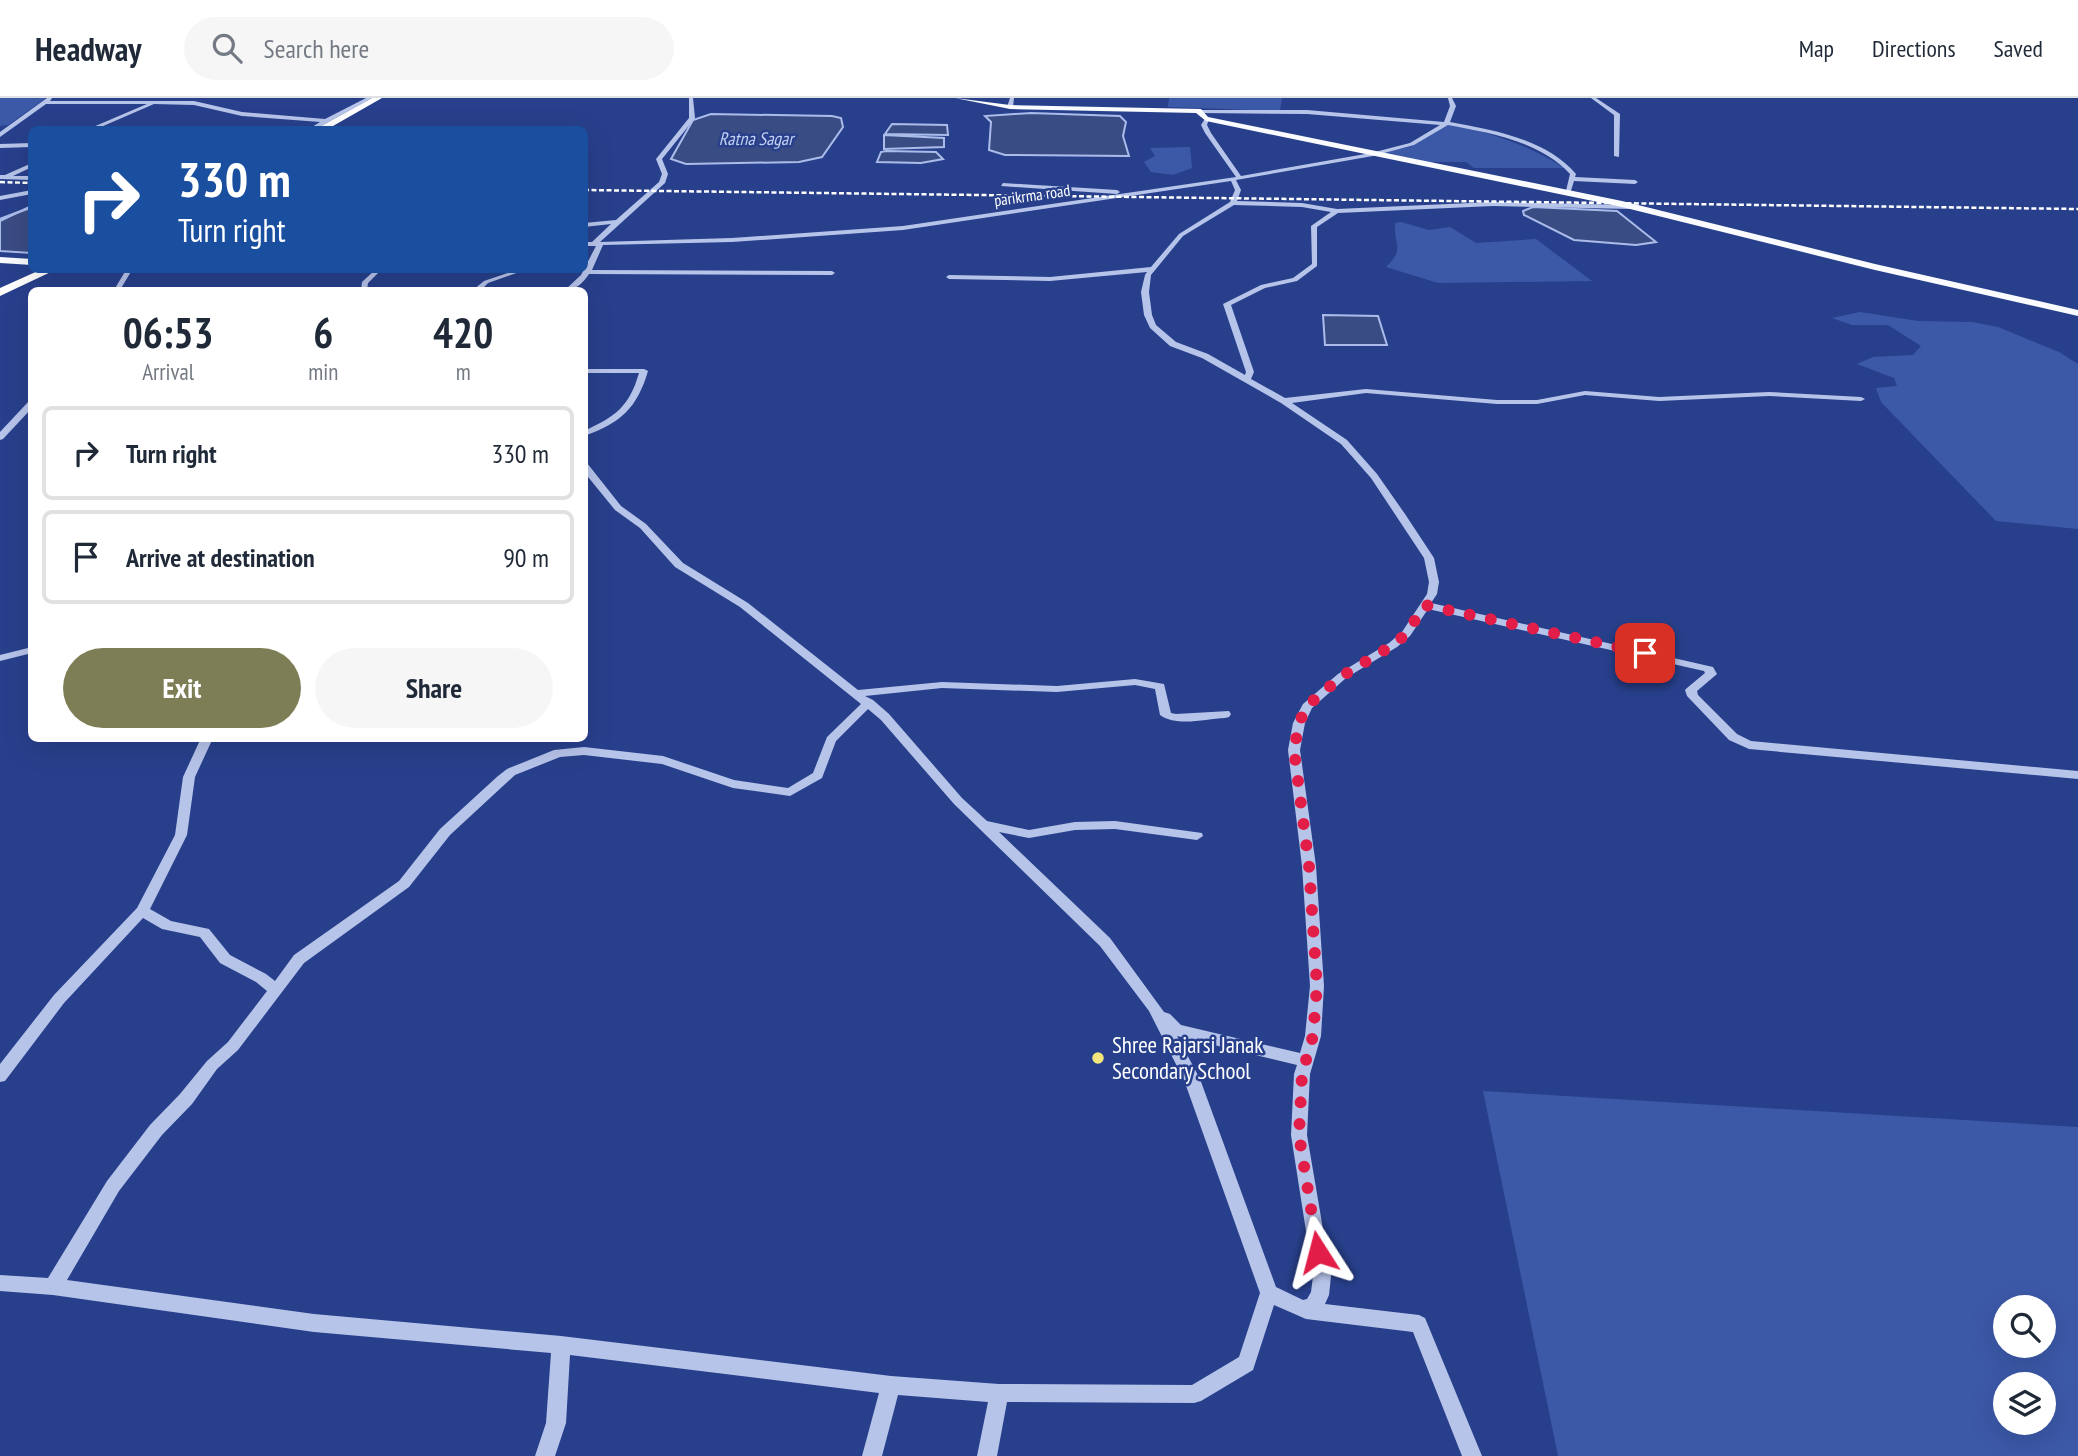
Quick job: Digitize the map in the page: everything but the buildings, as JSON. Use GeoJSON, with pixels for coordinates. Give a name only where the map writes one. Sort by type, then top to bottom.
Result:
{"type":"FeatureCollection","features":[{"type":"Feature","properties":{"kind":"highway"},"geometry":{"type":"LineString","coordinates":[[326,126],[378,98]]}},
{"type":"Feature","properties":{"kind":"highway"},"geometry":{"type":"LineString","coordinates":[[0,285],[28,267]]}},
{"type":"Feature","properties":{"kind":"highway"},"geometry":{"type":"LineString","coordinates":[[0,292],[41,273]]}},
{"type":"Feature","properties":{"kind":"main road"},"geometry":{"type":"LineString","coordinates":[[959,98],[1203,115],[1371,155],[1631,207],[2078,313]]}},
{"type":"Feature","properties":{"kind":"main road"},"geometry":{"type":"LineString","coordinates":[[0,260],[28,265]]}},
{"type":"Feature","properties":{"kind":"street"},"geometry":{"type":"LineString","coordinates":[[98,126],[172,98]]}},
{"type":"Feature","properties":{"kind":"street"},"geometry":{"type":"LineString","coordinates":[[317,126],[370,98]]}},
{"type":"Feature","properties":{"kind":"street"},"geometry":{"type":"LineString","coordinates":[[691,98],[692,118],[659,159],[665,174],[662,183],[596,244],[588,272],[832,273]]}},
{"type":"Feature","properties":{"kind":"street"},"geometry":{"type":"LineString","coordinates":[[1446,123],[1452,106],[1450,98]]}},
{"type":"Feature","properties":{"kind":"street"},"geometry":{"type":"LineString","coordinates":[[1593,98],[1617,114],[1617,156]]}},
{"type":"Feature","properties":{"kind":"street"},"geometry":{"type":"LineString","coordinates":[[0,135],[48,100],[194,103],[242,114],[326,121]]}},
{"type":"Feature","properties":{"kind":"street"},"geometry":{"type":"LineString","coordinates":[[1233,202],[1238,190],[1236,179],[1205,129],[1203,115],[1307,112],[1446,123],[1493,131],[1568,165],[1574,179],[1567,194]]}},
{"type":"Feature","properties":{"kind":"street","name":"parikrma road"},"geometry":{"type":"LineString","coordinates":[[588,244],[870,232],[1236,179],[1371,155],[1412,144],[1446,123]]}},
{"type":"Feature","properties":{"kind":"street"},"geometry":{"type":"LineString","coordinates":[[0,127],[9,129]]}},
{"type":"Feature","properties":{"kind":"street"},"geometry":{"type":"LineString","coordinates":[[0,146],[28,145]]}},
{"type":"Feature","properties":{"kind":"street"},"geometry":{"type":"LineString","coordinates":[[2,177],[28,167]]}},
{"type":"Feature","properties":{"kind":"street"},"geometry":{"type":"LineString","coordinates":[[2,177],[28,178]]}},
{"type":"Feature","properties":{"kind":"street"},"geometry":{"type":"LineString","coordinates":[[1574,179],[1635,182]]}},
{"type":"Feature","properties":{"kind":"street"},"geometry":{"type":"LineString","coordinates":[[1003,185],[1107,191],[1122,195]]}},
{"type":"Feature","properties":{"kind":"street"},"geometry":{"type":"LineString","coordinates":[[0,198],[28,193]]}},
{"type":"Feature","properties":{"kind":"street"},"geometry":{"type":"LineString","coordinates":[[1302,1309],[1312,1307],[1320,1295],[1322,1276],[1299,1135],[1299,1105],[1313,1036],[1317,986],[1309,866],[1294,750],[1299,723],[1307,706],[1320,693],[1406,634],[1432,594],[1432,569],[1429,558],[1395,506],[1362,461],[1343,442],[1284,401],[1205,356],[1173,344],[1157,333],[1147,315],[1145,292],[1148,275],[1181,235],[1233,202],[1302,205],[1337,211],[1493,204],[1631,207]]}},
{"type":"Feature","properties":{"kind":"street"},"geometry":{"type":"LineString","coordinates":[[1247,380],[1250,372],[1227,304],[1263,286],[1287,283],[1307,273],[1315,265],[1314,226],[1337,211]]}},
{"type":"Feature","properties":{"kind":"street"},"geometry":{"type":"LineString","coordinates":[[588,225],[618,222]]}},
{"type":"Feature","properties":{"kind":"street"},"geometry":{"type":"LineString","coordinates":[[949,277],[1050,279],[1153,269]]}},
{"type":"Feature","properties":{"kind":"street"},"geometry":{"type":"LineString","coordinates":[[364,287],[365,282],[375,273]]}},
{"type":"Feature","properties":{"kind":"street"},"geometry":{"type":"LineString","coordinates":[[480,287],[486,282],[513,273]]}},
{"type":"Feature","properties":{"kind":"street"},"geometry":{"type":"LineString","coordinates":[[574,287],[580,284],[587,273]]}},
{"type":"Feature","properties":{"kind":"street"},"geometry":{"type":"LineString","coordinates":[[588,371],[644,371],[636,401],[612,421],[588,432]]}},
{"type":"Feature","properties":{"kind":"street"},"geometry":{"type":"LineString","coordinates":[[1284,401],[1366,391],[1497,402],[1537,402],[1585,393],[1659,399],[1769,394],[1861,399]]}},
{"type":"Feature","properties":{"kind":"street"},"geometry":{"type":"LineString","coordinates":[[0,437],[28,407]]}},
{"type":"Feature","properties":{"kind":"street"},"geometry":{"type":"LineString","coordinates":[[588,470],[618,508],[643,526],[679,565],[744,605],[863,697],[983,825],[1105,942],[1154,1007],[1176,1030],[1306,1061]]}},
{"type":"Feature","properties":{"kind":"street"},"geometry":{"type":"LineString","coordinates":[[1425,605],[1709,669],[1711,674],[1691,690],[1693,696],[1732,737],[1749,745],[2078,775]]}},
{"type":"Feature","properties":{"kind":"street"},"geometry":{"type":"LineString","coordinates":[[0,659],[28,651]]}},
{"type":"Feature","properties":{"kind":"street"},"geometry":{"type":"LineString","coordinates":[[52,1286],[113,1186],[156,1130],[186,1099],[212,1065],[233,1046],[299,959],[404,884],[445,832],[512,772],[558,753],[584,751],[663,760],[733,784],[790,792],[818,775],[831,740],[863,697],[942,685],[1058,689],[1135,682],[1160,686],[1166,715],[1176,718],[1225,714]]}},
{"type":"Feature","properties":{"kind":"street"},"geometry":{"type":"LineString","coordinates":[[0,1076],[59,999],[142,911],[181,835],[189,777],[205,742]]}},
{"type":"Feature","properties":{"kind":"street"},"geometry":{"type":"LineString","coordinates":[[983,825],[1029,834],[1075,826],[1115,825],[1197,836]]}},
{"type":"Feature","properties":{"kind":"street"},"geometry":{"type":"LineString","coordinates":[[142,911],[167,925],[204,933],[225,960],[261,978],[276,990]]}},
{"type":"Feature","properties":{"kind":"street"},"geometry":{"type":"LineString","coordinates":[[0,1283],[52,1286],[314,1323],[561,1345],[891,1385],[999,1393],[1194,1394],[1246,1363],[1269,1293],[1192,1079],[1154,1007]]}},
{"type":"Feature","properties":{"kind":"street"},"geometry":{"type":"LineString","coordinates":[[1269,1293],[1302,1309],[1419,1324],[1472,1456]]}},
{"type":"Feature","properties":{"kind":"street"},"geometry":{"type":"LineString","coordinates":[[545,1456],[556,1423],[561,1345]]}},
{"type":"Feature","properties":{"kind":"street"},"geometry":{"type":"LineString","coordinates":[[872,1456],[891,1385]]}},
{"type":"Feature","properties":{"kind":"street"},"geometry":{"type":"LineString","coordinates":[[987,1456],[999,1393]]}},
{"type":"Feature","properties":{"kind":"shaded area"},"geometry":{"type":"Polygon","coordinates":[[[0,98],[46,98],[8,125],[0,126],[0,98]]]}},
{"type":"Feature","properties":{"kind":"shaded area"},"geometry":{"type":"Polygon","coordinates":[[[1169,98],[1282,98],[1280,111],[1168,107],[1169,98]]]}},
{"type":"Feature","properties":{"kind":"shaded area"},"geometry":{"type":"Polygon","coordinates":[[[1450,124],[1509,141],[1564,168],[1474,168],[1466,162],[1421,162],[1378,154],[1412,146],[1450,124]]]}},
{"type":"Feature","properties":{"kind":"shaded area"},"geometry":{"type":"Polygon","coordinates":[[[1190,147],[1192,168],[1173,175],[1151,172],[1144,162],[1155,156],[1150,148],[1190,147]]]}},
{"type":"Feature","properties":{"kind":"shaded area"},"geometry":{"type":"Polygon","coordinates":[[[1401,222],[1429,230],[1450,227],[1476,243],[1536,239],[1592,281],[1438,283],[1386,267],[1397,251],[1395,223],[1401,222]]]}},
{"type":"Feature","properties":{"kind":"shaded area"},"geometry":{"type":"Polygon","coordinates":[[[1860,312],[1918,321],[1972,322],[1998,327],[2059,352],[2078,364],[2078,529],[1996,521],[1881,402],[1876,388],[1897,386],[1894,378],[1857,364],[1873,357],[1913,355],[1921,346],[1888,325],[1852,325],[1832,318],[1860,312]]]}},
{"type":"Feature","properties":{"kind":"shaded area"},"geometry":{"type":"Polygon","coordinates":[[[1483,1091],[2078,1127],[2078,1456],[1558,1456],[1483,1091]]]}},
{"type":"Feature","properties":{"kind":"water"},"geometry":{"type":"Polygon","coordinates":[[[1031,113],[1120,116],[1126,122],[1123,136],[1129,156],[1005,155],[989,150],[991,122],[985,116],[1031,113]]]}},
{"type":"Feature","properties":{"kind":"water","name":"Ratna Sagar"},"geometry":{"type":"Polygon","coordinates":[[[711,114],[832,116],[841,118],[843,127],[822,157],[799,162],[686,164],[671,159],[693,120],[711,114]]]}},
{"type":"Feature","properties":{"kind":"water"},"geometry":{"type":"Polygon","coordinates":[[[892,124],[947,125],[948,135],[885,134],[892,124]]]}},
{"type":"Feature","properties":{"kind":"water"},"geometry":{"type":"Polygon","coordinates":[[[884,135],[944,138],[944,147],[884,149],[884,135]]]}},
{"type":"Feature","properties":{"kind":"water"},"geometry":{"type":"Polygon","coordinates":[[[881,152],[936,152],[943,159],[921,163],[877,162],[881,152]]]}},
{"type":"Feature","properties":{"kind":"water"},"geometry":{"type":"Polygon","coordinates":[[[28,207],[28,253],[0,251],[0,221],[28,207]]]}},
{"type":"Feature","properties":{"kind":"water"},"geometry":{"type":"Polygon","coordinates":[[[1533,207],[1617,211],[1656,242],[1636,245],[1574,240],[1524,215],[1523,211],[1533,207]]]}},
{"type":"Feature","properties":{"kind":"water"},"geometry":{"type":"Polygon","coordinates":[[[1323,315],[1378,316],[1387,345],[1325,345],[1323,315]]]}},
{"type":"Feature","properties":{"kind":"waterway"},"geometry":{"type":"LineString","coordinates":[[0,219],[28,208]]}},
{"type":"Feature","properties":{"kind":"railway"},"geometry":{"type":"LineString","coordinates":[[0,182],[28,183]]}},
{"type":"Feature","properties":{"kind":"railway"},"geometry":{"type":"LineString","coordinates":[[588,190],[2078,209]]}},
{"type":"Feature","properties":{"kind":"place","name":"Shree Rajarsi Janak Secondary School"},"geometry":{"type":"Point","coordinates":[1098,1058]}},
{"type":"Feature","properties":{"kind":"route"},"geometry":{"type":"LineString","coordinates":[[1318,1252],[1299,1135],[1302,1074],[1313,1036],[1317,986],[1309,866],[1294,750],[1299,723],[1307,706],[1342,676],[1406,634],[1425,605],[1645,653]]}}]}
